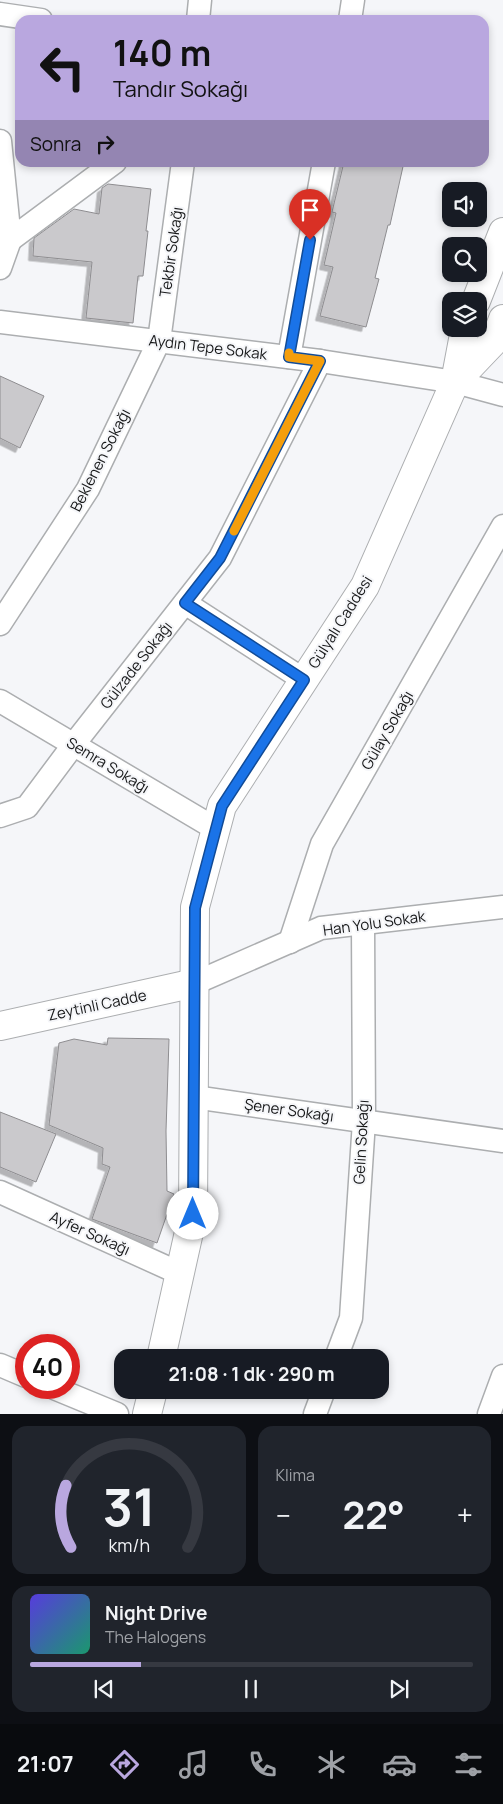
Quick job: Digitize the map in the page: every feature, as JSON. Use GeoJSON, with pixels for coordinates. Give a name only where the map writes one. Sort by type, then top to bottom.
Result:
{"type":"FeatureCollection","features":[{"type":"Feature","properties":{"kind":"street"},"geometry":{"type":"LineString","coordinates":[[198,15],[200,0]]}},
{"type":"Feature","properties":{"kind":"street"},"geometry":{"type":"LineString","coordinates":[[351,15],[354,0]]}},
{"type":"Feature","properties":{"kind":"street"},"geometry":{"type":"LineString","coordinates":[[0,14],[15,16]]}},
{"type":"Feature","properties":{"kind":"street"},"geometry":{"type":"LineString","coordinates":[[0,141],[10,240],[0,268]]}},
{"type":"Feature","properties":{"kind":"street"},"geometry":{"type":"LineString","coordinates":[[10,240],[108,167]]}},
{"type":"Feature","properties":{"kind":"street","name":"Tekbir Sokağı"},"geometry":{"type":"LineString","coordinates":[[159,341],[182,167]]}},
{"type":"Feature","properties":{"kind":"street"},"geometry":{"type":"LineString","coordinates":[[289,357],[323,167]]}},
{"type":"Feature","properties":{"kind":"street"},"geometry":{"type":"LineString","coordinates":[[480,292],[503,232]]}},
{"type":"Feature","properties":{"kind":"street"},"geometry":{"type":"LineString","coordinates":[[456,382],[495,340],[503,319]]}},
{"type":"Feature","properties":{"kind":"street","name":"Aydın Tepe Sokak"},"geometry":{"type":"LineString","coordinates":[[0,322],[320,361],[456,382],[503,396]]}},
{"type":"Feature","properties":{"kind":"street"},"geometry":{"type":"LineString","coordinates":[[456,382],[464,337]]}},
{"type":"Feature","properties":{"kind":"street","name":"Beklenen Sokağı"},"geometry":{"type":"LineString","coordinates":[[0,624],[88,489],[159,341]]}},
{"type":"Feature","properties":{"kind":"street","name":"Gülzade Sokağı"},"geometry":{"type":"LineString","coordinates":[[0,816],[27,807],[220,558],[320,361]]}},
{"type":"Feature","properties":{"kind":"street","name":"Gülyalı Caddesi"},"geometry":{"type":"LineString","coordinates":[[162,1349],[193,1214],[195,908],[222,806],[364,586],[456,382]]}},
{"type":"Feature","properties":{"kind":"street","name":"Gülay Sokağı"},"geometry":{"type":"LineString","coordinates":[[290,942],[322,844],[503,526]]}},
{"type":"Feature","properties":{"kind":"street"},"geometry":{"type":"LineString","coordinates":[[185,603],[304,680]]}},
{"type":"Feature","properties":{"kind":"street","name":"Semra Sokağı"},"geometry":{"type":"LineString","coordinates":[[0,701],[216,829]]}},
{"type":"Feature","properties":{"kind":"street","name":"Han Yolu Sokak"},"geometry":{"type":"LineString","coordinates":[[194,983],[321,928],[503,907]]}},
{"type":"Feature","properties":{"kind":"street","name":"Gelin Sokağı"},"geometry":{"type":"LineString","coordinates":[[339,1349],[351,1318],[364,1121],[363,923]]}},
{"type":"Feature","properties":{"kind":"street","name":"Zeytinli Cadde"},"geometry":{"type":"LineString","coordinates":[[0,1026],[194,983]]}},
{"type":"Feature","properties":{"kind":"street","name":"Şener Sokağı"},"geometry":{"type":"LineString","coordinates":[[194,1097],[503,1140]]}},
{"type":"Feature","properties":{"kind":"street","name":"Ayfer Sokağı"},"geometry":{"type":"LineString","coordinates":[[0,1192],[179,1273]]}},
{"type":"Feature","properties":{"kind":"street"},"geometry":{"type":"LineString","coordinates":[[0,1365],[15,1371]]}},
{"type":"Feature","properties":{"kind":"street"},"geometry":{"type":"LineString","coordinates":[[489,1414],[503,1376]]}},
{"type":"Feature","properties":{"kind":"street"},"geometry":{"type":"LineString","coordinates":[[80,1399],[118,1414]]}},
{"type":"Feature","properties":{"kind":"street"},"geometry":{"type":"LineString","coordinates":[[147,1414],[151,1399]]}},
{"type":"Feature","properties":{"kind":"street"},"geometry":{"type":"LineString","coordinates":[[316,1414],[321,1399]]}},
{"type":"Feature","properties":{"kind":"building"},"geometry":{"type":"Polygon","coordinates":[[[343,167],[403,167],[390,225],[388,225],[375,278],[379,279],[366,327],[320,316],[333,267],[324,265],[336,213],[332,212],[343,167]]]}},
{"type":"Feature","properties":{"kind":"building"},"geometry":{"type":"Polygon","coordinates":[[[108,184],[151,189],[143,276],[138,276],[133,323],[86,318],[92,262],[33,256],[34,238],[74,209],[99,214],[102,188],[108,184]]]}},
{"type":"Feature","properties":{"kind":"building"},"geometry":{"type":"Polygon","coordinates":[[[0,376],[44,396],[20,448],[0,438],[0,376]]]}},
{"type":"Feature","properties":{"kind":"building"},"geometry":{"type":"Polygon","coordinates":[[[108,1038],[169,1039],[166,1131],[167,1191],[174,1194],[157,1243],[92,1219],[110,1167],[102,1164],[103,1148],[49,1125],[59,1043],[74,1039],[107,1045],[108,1038]]]}},
{"type":"Feature","properties":{"kind":"building"},"geometry":{"type":"Polygon","coordinates":[[[0,1112],[56,1134],[36,1182],[0,1167],[0,1112]]]}},
{"type":"Feature","properties":{"kind":"slow traffic"},"geometry":{"type":"LineString","coordinates":[[234,531],[320,361],[289,357],[289,353]]}},
{"type":"Feature","properties":{"kind":"route"},"geometry":{"type":"LineString","coordinates":[[193,1214],[195,908],[222,806],[304,680],[185,603],[220,558],[320,361],[289,357],[310,240]]}}]}
